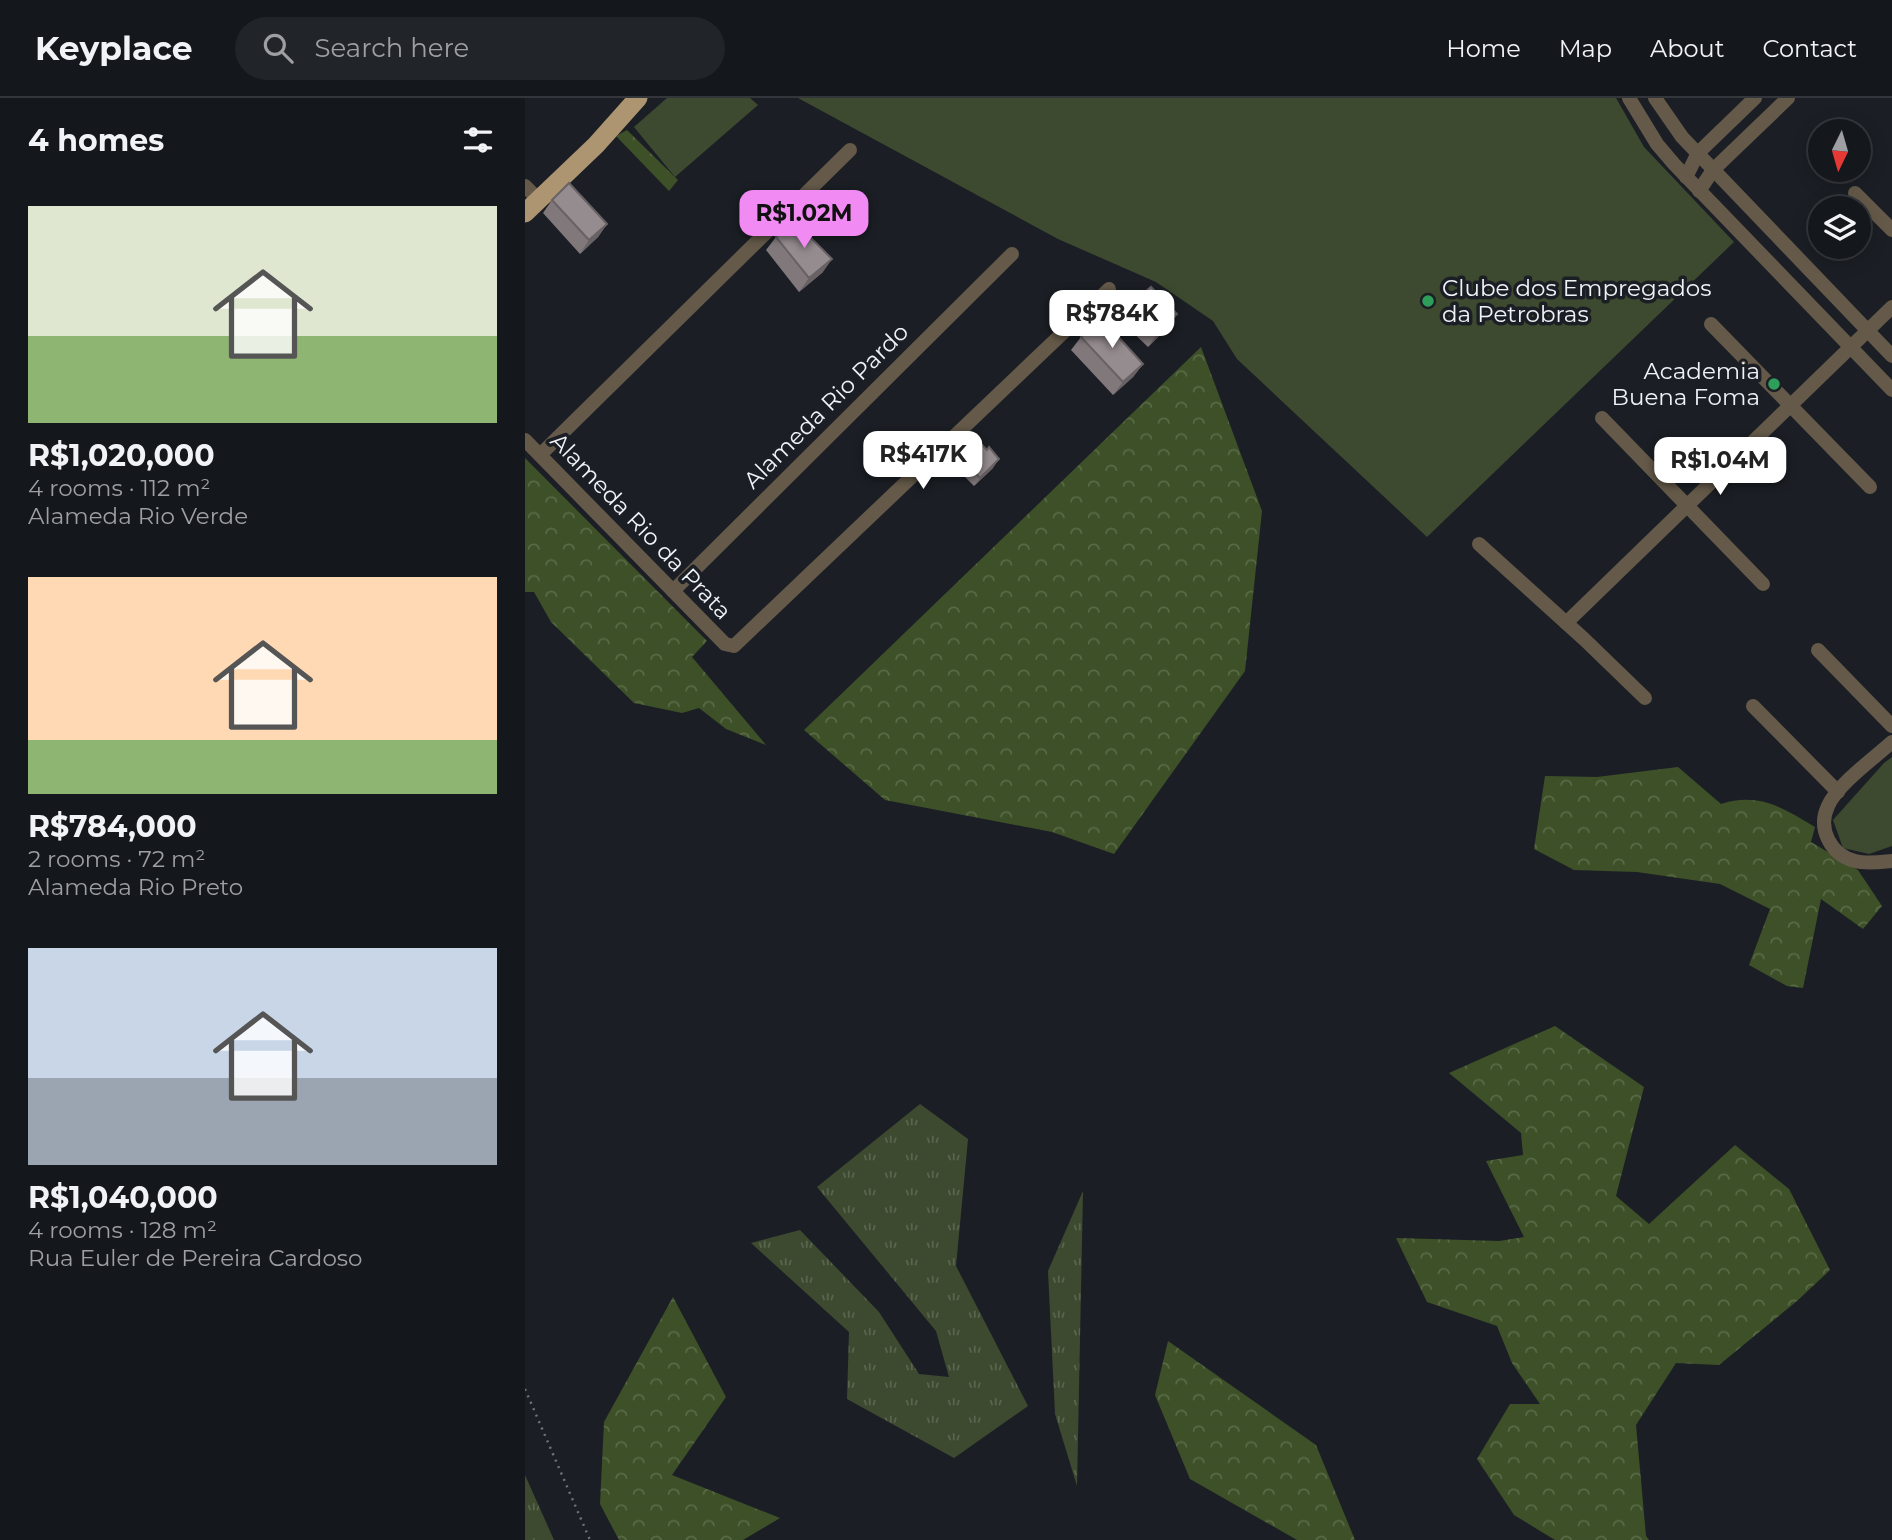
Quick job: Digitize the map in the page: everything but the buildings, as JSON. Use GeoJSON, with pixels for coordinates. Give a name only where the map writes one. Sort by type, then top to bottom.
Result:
{"type":"FeatureCollection","features":[{"type":"Feature","properties":{"kind":"main road"},"geometry":{"type":"LineString","coordinates":[[530,199],[596,145],[638,98]]}},
{"type":"Feature","properties":{"kind":"street"},"geometry":{"type":"LineString","coordinates":[[1629,98],[1657,144],[1686,177],[1892,390]]}},
{"type":"Feature","properties":{"kind":"street"},"geometry":{"type":"LineString","coordinates":[[1655,98],[1669,121],[1713,170],[1892,356]]}},
{"type":"Feature","properties":{"kind":"street"},"geometry":{"type":"LineString","coordinates":[[1686,177],[1698,153],[1757,98],[1773,112]]}},
{"type":"Feature","properties":{"kind":"street"},"geometry":{"type":"LineString","coordinates":[[1699,191],[1713,170],[1788,98]]}},
{"type":"Feature","properties":{"kind":"street"},"geometry":{"type":"LineString","coordinates":[[540,455],[851,150]]}},
{"type":"Feature","properties":{"kind":"street"},"geometry":{"type":"LineString","coordinates":[[1855,193],[1892,230]]}},
{"type":"Feature","properties":{"kind":"street","name":"Alameda Rio Pardo"},"geometry":{"type":"LineString","coordinates":[[673,591],[1012,254]]}},
{"type":"Feature","properties":{"kind":"street","name":"Alameda Rio da Prata"},"geometry":{"type":"LineString","coordinates":[[525,440],[725,644],[734,646],[1109,289]]}},
{"type":"Feature","properties":{"kind":"street"},"geometry":{"type":"LineString","coordinates":[[1566,622],[1892,307]]}},
{"type":"Feature","properties":{"kind":"street"},"geometry":{"type":"LineString","coordinates":[[1711,324],[1870,487]]}},
{"type":"Feature","properties":{"kind":"street"},"geometry":{"type":"LineString","coordinates":[[1602,418],[1763,584]]}},
{"type":"Feature","properties":{"kind":"street"},"geometry":{"type":"LineString","coordinates":[[1479,544],[1645,698]]}},
{"type":"Feature","properties":{"kind":"street"},"geometry":{"type":"LineString","coordinates":[[1818,650],[1892,726]]}},
{"type":"Feature","properties":{"kind":"street"},"geometry":{"type":"LineString","coordinates":[[1753,706],[1838,792]]}},
{"type":"Feature","properties":{"kind":"street"},"geometry":{"type":"LineString","coordinates":[[1892,742],[1838,792],[1828,806],[1824,819],[1824,831],[1831,846],[1842,856],[1854,861],[1873,863],[1892,861]]}},
{"type":"Feature","properties":{"kind":"path"},"geometry":{"type":"LineString","coordinates":[[525,1389],[590,1540]]}},
{"type":"Feature","properties":{"kind":"green space"},"geometry":{"type":"Polygon","coordinates":[[[667,98],[750,98],[758,105],[675,177],[634,127],[667,98]]]}},
{"type":"Feature","properties":{"kind":"green space","name":"Clube dos Empregados da Petrobras"},"geometry":{"type":"Polygon","coordinates":[[[798,98],[1616,98],[1644,147],[1734,242],[1427,537],[1237,359],[1213,321],[1156,282],[1058,239],[798,98]]]}},
{"type":"Feature","properties":{"kind":"green space"},"geometry":{"type":"Polygon","coordinates":[[[627,130],[678,180],[669,191],[616,136],[627,130]]]}},
{"type":"Feature","properties":{"kind":"green space"},"geometry":{"type":"Polygon","coordinates":[[[1201,347],[1262,511],[1245,671],[1114,854],[1052,832],[885,800],[804,730],[1201,347]]]}},
{"type":"Feature","properties":{"kind":"green space"},"geometry":{"type":"Polygon","coordinates":[[[525,458],[707,641],[692,657],[766,745],[726,729],[699,708],[682,713],[634,703],[551,622],[534,592],[525,592],[525,458]]]}},
{"type":"Feature","properties":{"kind":"green space"},"geometry":{"type":"Polygon","coordinates":[[[1892,757],[1892,846],[1869,854],[1843,848],[1833,820],[1892,757]]]}},
{"type":"Feature","properties":{"kind":"green space"},"geometry":{"type":"Polygon","coordinates":[[[1678,767],[1721,804],[1759,801],[1781,808],[1815,827],[1811,842],[1858,870],[1882,906],[1863,929],[1821,899],[1803,988],[1787,986],[1749,965],[1770,909],[1720,884],[1637,872],[1574,870],[1534,849],[1545,776],[1597,777],[1678,767]]]}},
{"type":"Feature","properties":{"kind":"green space"},"geometry":{"type":"Polygon","coordinates":[[[1555,1026],[1644,1087],[1616,1196],[1649,1224],[1735,1145],[1789,1189],[1830,1270],[1719,1365],[1676,1363],[1636,1425],[1646,1536],[1649,1540],[1555,1540],[1514,1515],[1477,1459],[1510,1404],[1540,1404],[1512,1363],[1497,1326],[1427,1302],[1396,1238],[1499,1241],[1524,1237],[1486,1161],[1523,1155],[1521,1133],[1449,1073],[1555,1026]]]}},
{"type":"Feature","properties":{"kind":"green space"},"geometry":{"type":"Polygon","coordinates":[[[920,1104],[968,1139],[956,1266],[1028,1406],[954,1458],[847,1399],[849,1332],[751,1243],[800,1230],[879,1312],[919,1374],[949,1377],[936,1331],[817,1187],[920,1104]]]}},
{"type":"Feature","properties":{"kind":"green space"},"geometry":{"type":"Polygon","coordinates":[[[1083,1191],[1077,1486],[1055,1414],[1048,1271],[1083,1191]]]}},
{"type":"Feature","properties":{"kind":"green space"},"geometry":{"type":"Polygon","coordinates":[[[673,1297],[726,1397],[672,1475],[780,1518],[743,1540],[619,1540],[600,1504],[604,1422],[673,1297]]]}},
{"type":"Feature","properties":{"kind":"green space"},"geometry":{"type":"Polygon","coordinates":[[[1168,1341],[1316,1445],[1355,1540],[1297,1540],[1190,1479],[1155,1395],[1168,1341]]]}},
{"type":"Feature","properties":{"kind":"green space"},"geometry":{"type":"Polygon","coordinates":[[[525,1475],[554,1540],[525,1540],[525,1475]]]}},
{"type":"Feature","properties":{"kind":"place","name":"Clube dos Empregados da Petrobras"},"geometry":{"type":"Point","coordinates":[1428,301]}},
{"type":"Feature","properties":{"kind":"place","name":"Academia Buena Foma"},"geometry":{"type":"Point","coordinates":[1774,384]}}]}
